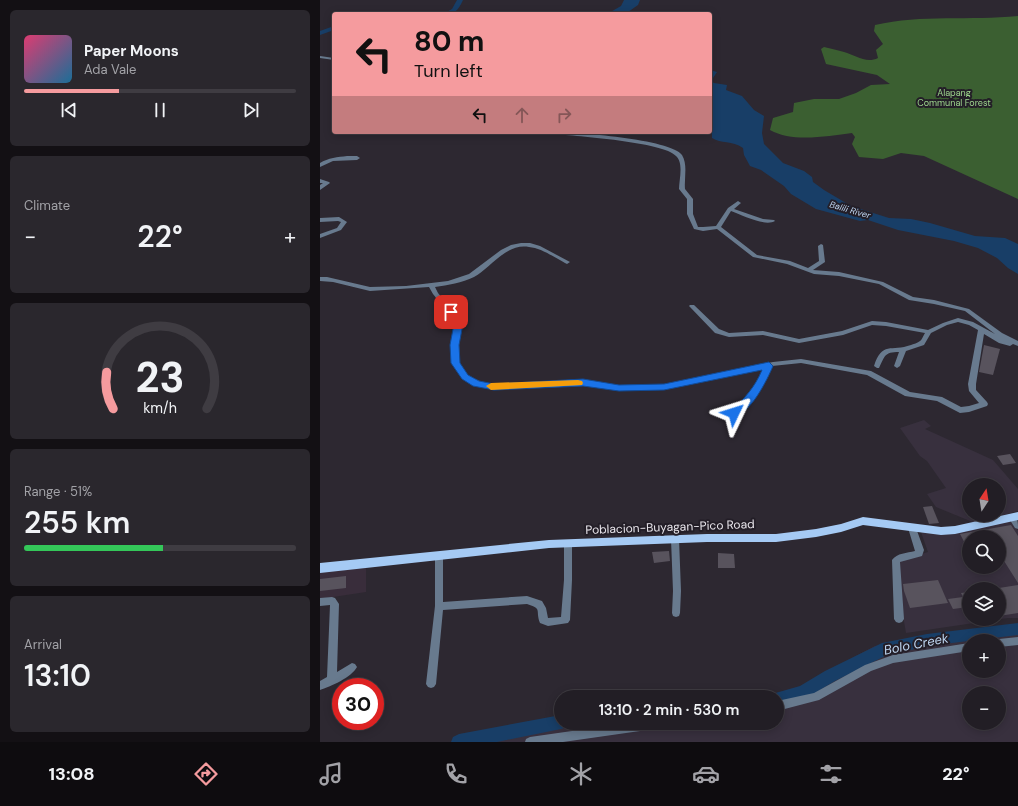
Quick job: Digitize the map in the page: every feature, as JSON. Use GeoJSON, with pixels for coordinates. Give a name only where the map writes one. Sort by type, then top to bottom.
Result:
{"type":"FeatureCollection","features":[{"type":"Feature","properties":{"kind":"main road","name":"Poblacion-Buyagan-Pico Road"},"geometry":{"type":"LineString","coordinates":[[320,568],[522,546],[675,539],[776,538],[822,532],[863,521],[941,531],[1016,519]]}},
{"type":"Feature","properties":{"kind":"street"},"geometry":{"type":"LineString","coordinates":[[320,57],[332,59]]}},
{"type":"Feature","properties":{"kind":"street"},"geometry":{"type":"LineString","coordinates":[[572,134],[632,141],[676,152],[684,167],[682,188],[690,199],[690,214],[694,225],[699,229],[718,227],[739,242],[750,254],[788,262],[820,273],[839,274],[876,282],[886,285],[915,301],[934,302],[967,310],[1015,344]]}},
{"type":"Feature","properties":{"kind":"street"},"geometry":{"type":"LineString","coordinates":[[320,165],[326,161],[356,158]]}},
{"type":"Feature","properties":{"kind":"street"},"geometry":{"type":"LineString","coordinates":[[320,181],[327,183],[320,188]]}},
{"type":"Feature","properties":{"kind":"street"},"geometry":{"type":"LineString","coordinates":[[718,227],[730,209],[738,202]]}},
{"type":"Feature","properties":{"kind":"street"},"geometry":{"type":"LineString","coordinates":[[730,209],[762,221],[772,221]]}},
{"type":"Feature","properties":{"kind":"street"},"geometry":{"type":"LineString","coordinates":[[320,220],[339,219],[344,222],[339,229],[320,236]]}},
{"type":"Feature","properties":{"kind":"street"},"geometry":{"type":"LineString","coordinates":[[320,279],[335,279],[359,288],[370,289],[431,284],[467,278],[504,250],[515,244],[530,244],[566,262]]}},
{"type":"Feature","properties":{"kind":"street"},"geometry":{"type":"LineString","coordinates":[[808,270],[822,262],[821,246]]}},
{"type":"Feature","properties":{"kind":"street"},"geometry":{"type":"LineString","coordinates":[[431,284],[435,293],[456,319],[457,329],[455,363],[465,377],[476,383],[494,387],[583,382],[619,388],[664,387],[801,361],[827,367],[861,370],[874,375],[908,394],[939,399],[960,410],[969,409],[984,404],[973,391],[972,384],[982,329]]}},
{"type":"Feature","properties":{"kind":"street"},"geometry":{"type":"LineString","coordinates":[[692,306],[717,331],[729,335],[763,333],[799,341],[843,333],[872,323],[880,323],[929,332]]}},
{"type":"Feature","properties":{"kind":"street"},"geometry":{"type":"LineString","coordinates":[[877,366],[882,352],[903,350],[922,343],[929,332],[945,324],[958,320],[971,323],[1001,341],[1015,344]]}},
{"type":"Feature","properties":{"kind":"street"},"geometry":{"type":"LineString","coordinates":[[897,366],[903,350]]}},
{"type":"Feature","properties":{"kind":"street"},"geometry":{"type":"LineString","coordinates":[[734,413],[755,393],[769,366]]}},
{"type":"Feature","properties":{"kind":"street"},"geometry":{"type":"LineString","coordinates":[[899,619],[896,560],[901,556],[919,554],[920,550],[912,528]]}},
{"type":"Feature","properties":{"kind":"street"},"geometry":{"type":"LineString","coordinates":[[675,539],[677,590],[676,613]]}},
{"type":"Feature","properties":{"kind":"street"},"geometry":{"type":"LineString","coordinates":[[439,606],[527,600],[539,604],[542,608],[543,620],[548,622],[565,620],[568,580],[568,543]]}},
{"type":"Feature","properties":{"kind":"street"},"geometry":{"type":"LineString","coordinates":[[431,684],[439,606],[439,555]]}},
{"type":"Feature","properties":{"kind":"street"},"geometry":{"type":"LineString","coordinates":[[320,602],[332,601],[335,604],[332,678]]}},
{"type":"Feature","properties":{"kind":"street"},"geometry":{"type":"LineString","coordinates":[[1006,642],[1018,640]]}},
{"type":"Feature","properties":{"kind":"street"},"geometry":{"type":"LineString","coordinates":[[784,705],[805,701],[816,697],[868,668],[880,663],[893,659],[962,648]]}},
{"type":"Feature","properties":{"kind":"street"},"geometry":{"type":"LineString","coordinates":[[334,678],[345,673],[352,667]]}},
{"type":"Feature","properties":{"kind":"street"},"geometry":{"type":"LineString","coordinates":[[320,686],[332,679]]}},
{"type":"Feature","properties":{"kind":"street"},"geometry":{"type":"LineString","coordinates":[[530,742],[613,730]]}},
{"type":"Feature","properties":{"kind":"shaded area"},"geometry":{"type":"Polygon","coordinates":[[[924,420],[931,426],[925,429],[993,460],[1018,489],[1018,511],[1006,514],[1006,478],[962,478],[962,518],[936,507],[927,494],[946,488],[927,461],[920,456],[900,428],[924,420]]]}},
{"type":"Feature","properties":{"kind":"shaded area"},"geometry":{"type":"Polygon","coordinates":[[[1010,521],[1018,530],[1018,618],[1006,618],[1006,582],[962,582],[962,625],[906,633],[898,587],[897,561],[928,552],[921,532],[1010,521]]]}},
{"type":"Feature","properties":{"kind":"shaded area"},"geometry":{"type":"Polygon","coordinates":[[[366,568],[366,592],[320,599],[320,572],[366,568]]]}},
{"type":"Feature","properties":{"kind":"shaded area"},"geometry":{"type":"Polygon","coordinates":[[[1002,627],[1018,627],[1018,742],[474,742],[554,729],[554,730],[784,730],[784,693],[802,688],[875,646],[918,638],[1002,627]]]}},
{"type":"Feature","properties":{"kind":"green space","name":"Alapang Communal Forest"},"geometry":{"type":"Polygon","coordinates":[[[1018,16],[1018,199],[924,156],[901,153],[883,159],[859,157],[852,144],[855,137],[852,133],[810,138],[779,134],[770,130],[773,118],[793,112],[794,103],[814,99],[839,99],[856,93],[871,85],[890,84],[877,75],[826,64],[821,49],[824,47],[842,51],[865,60],[874,60],[878,58],[876,50],[883,44],[874,31],[875,25],[910,20],[1018,16]]]}},
{"type":"Feature","properties":{"kind":"water"},"geometry":{"type":"Polygon","coordinates":[[[624,0],[640,0],[638,5],[628,12],[610,12],[621,6],[624,0]]]}},
{"type":"Feature","properties":{"kind":"water"},"geometry":{"type":"Polygon","coordinates":[[[712,71],[717,72],[712,80],[712,71]]]}},
{"type":"Feature","properties":{"kind":"water","name":"Balili River"},"geometry":{"type":"Polygon","coordinates":[[[712,82],[727,85],[726,90],[742,96],[754,110],[764,116],[762,133],[764,144],[783,163],[804,171],[812,177],[813,182],[824,190],[851,206],[889,218],[911,219],[975,236],[1005,238],[1018,244],[1018,274],[1008,268],[997,258],[978,248],[954,241],[898,230],[868,220],[860,221],[816,209],[791,194],[784,186],[761,170],[750,166],[744,155],[743,148],[735,144],[715,140],[712,138],[712,82]]]}},
{"type":"Feature","properties":{"kind":"building"},"geometry":{"type":"Polygon","coordinates":[[[984,345],[1000,349],[993,375],[979,372],[984,345]]]}},
{"type":"Feature","properties":{"kind":"building"},"geometry":{"type":"Polygon","coordinates":[[[1010,454],[1016,463],[1003,465],[997,456],[1010,454]]]}},
{"type":"Feature","properties":{"kind":"building"},"geometry":{"type":"Polygon","coordinates":[[[932,506],[939,523],[929,524],[923,507],[932,506]]]}},
{"type":"Feature","properties":{"kind":"building"},"geometry":{"type":"Polygon","coordinates":[[[1011,525],[1018,536],[1018,583],[1006,564],[1006,530],[983,530],[1011,525]]]}},
{"type":"Feature","properties":{"kind":"building"},"geometry":{"type":"Polygon","coordinates":[[[669,551],[670,561],[654,563],[652,552],[669,551]]]}},
{"type":"Feature","properties":{"kind":"building"},"geometry":{"type":"Polygon","coordinates":[[[718,553],[734,554],[735,568],[718,568],[718,553]]]}},
{"type":"Feature","properties":{"kind":"building"},"geometry":{"type":"Polygon","coordinates":[[[346,576],[346,588],[320,591],[320,579],[346,576]]]}},
{"type":"Feature","properties":{"kind":"building"},"geometry":{"type":"Polygon","coordinates":[[[938,580],[948,603],[910,608],[903,584],[938,580]]]}},
{"type":"Feature","properties":{"kind":"building"},"geometry":{"type":"Polygon","coordinates":[[[1018,585],[1018,613],[1006,615],[1006,587],[1018,585]]]}},
{"type":"Feature","properties":{"kind":"building"},"geometry":{"type":"Polygon","coordinates":[[[962,597],[962,608],[953,609],[948,599],[962,597]]]}},
{"type":"Feature","properties":{"kind":"waterway"},"geometry":{"type":"LineString","coordinates":[[450,12],[455,10],[460,0]]}},
{"type":"Feature","properties":{"kind":"waterway"},"geometry":{"type":"LineString","coordinates":[[320,33],[332,29]]}},
{"type":"Feature","properties":{"kind":"waterway","name":"Bolo Creek"},"geometry":{"type":"LineString","coordinates":[[784,698],[805,691],[830,676],[882,650],[927,640],[1018,629]]}},
{"type":"Feature","properties":{"kind":"waterway","name":"Bolo Creek"},"geometry":{"type":"LineString","coordinates":[[459,742],[554,723]]}},
{"type":"Feature","properties":{"kind":"slow traffic"},"geometry":{"type":"LineString","coordinates":[[491,386],[578,383]]}},
{"type":"Feature","properties":{"kind":"route"},"geometry":{"type":"LineString","coordinates":[[451,312],[456,319],[457,329],[455,363],[465,377],[485,386],[494,387],[583,382],[619,388],[664,387],[769,366],[755,393],[734,413]]}}]}
